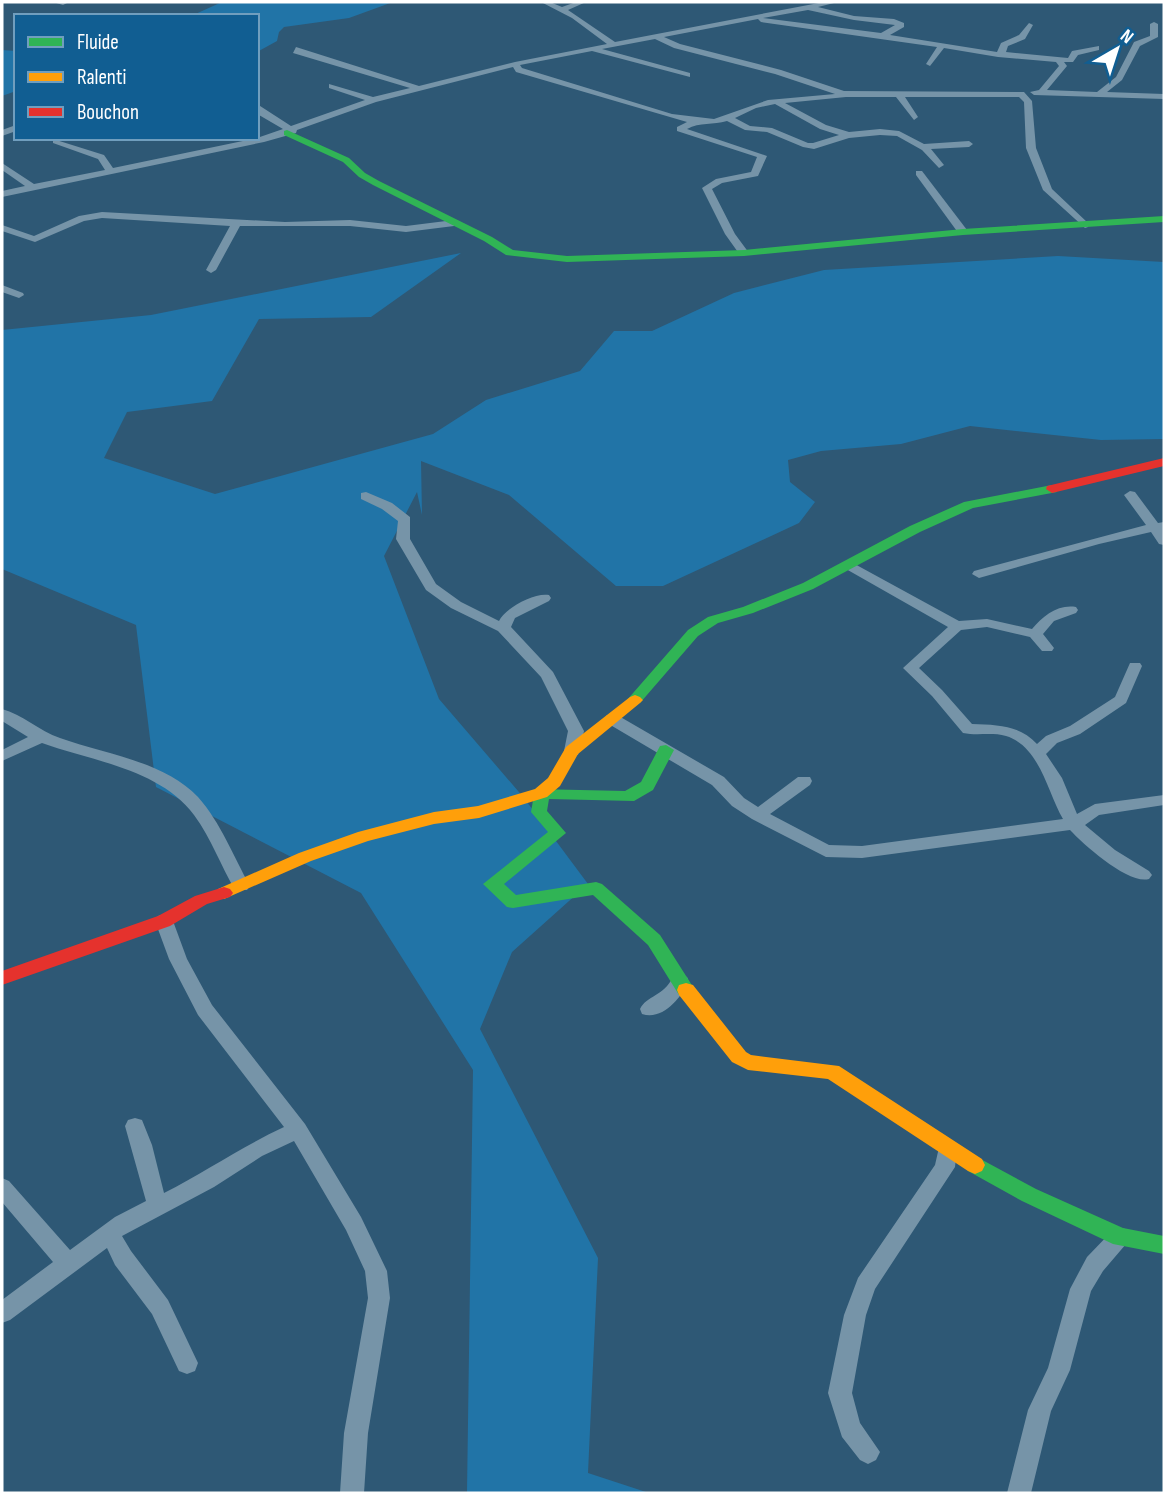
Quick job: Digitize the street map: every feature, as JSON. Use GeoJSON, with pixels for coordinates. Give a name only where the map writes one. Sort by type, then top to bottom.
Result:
{"type":"FeatureCollection","features":[{"type":"Feature","properties":{"kind":"street"},"geometry":{"type":"LineString","coordinates":[[545,2],[564,9],[612,44]]}},
{"type":"Feature","properties":{"kind":"street"},"geometry":{"type":"LineString","coordinates":[[564,9],[582,2]]}},
{"type":"Feature","properties":{"kind":"street"},"geometry":{"type":"LineString","coordinates":[[259,140],[290,132],[373,100],[515,64],[834,2]]}},
{"type":"Feature","properties":{"kind":"street"},"geometry":{"type":"LineString","coordinates":[[809,7],[854,18],[901,25],[882,36]]}},
{"type":"Feature","properties":{"kind":"street"},"geometry":{"type":"LineString","coordinates":[[756,19],[781,25],[882,36],[998,55],[1070,60],[1075,53],[1096,48]]}},
{"type":"Feature","properties":{"kind":"street"},"geometry":{"type":"LineString","coordinates":[[1098,95],[1119,78],[1138,44],[1154,37],[1154,24]]}},
{"type":"Feature","properties":{"kind":"street"},"geometry":{"type":"LineString","coordinates":[[998,55],[1003,51],[1004,45],[1021,37],[1028,25]]}},
{"type":"Feature","properties":{"kind":"street"},"geometry":{"type":"LineString","coordinates":[[657,37],[677,46],[855,95]]}},
{"type":"Feature","properties":{"kind":"street"},"geometry":{"type":"LineString","coordinates":[[930,64],[942,45]]}},
{"type":"Feature","properties":{"kind":"street"},"geometry":{"type":"LineString","coordinates":[[299,49],[296,51],[418,88]]}},
{"type":"Feature","properties":{"kind":"street"},"geometry":{"type":"LineString","coordinates":[[592,49],[687,75]]}},
{"type":"Feature","properties":{"kind":"street"},"geometry":{"type":"LineString","coordinates":[[1041,92],[1063,66],[1058,60]]}},
{"type":"Feature","properties":{"kind":"street"},"geometry":{"type":"LineString","coordinates":[[515,64],[519,70],[670,116],[714,122],[728,118],[740,110],[778,102],[855,95],[900,96],[984,89],[1021,94],[1041,92],[1164,97]]}},
{"type":"Feature","properties":{"kind":"street"},"geometry":{"type":"LineString","coordinates":[[332,86],[373,100]]}},
{"type":"Feature","properties":{"kind":"street"},"geometry":{"type":"LineString","coordinates":[[1021,94],[1028,101],[1031,148],[1048,190],[1068,206],[1085,225]]}},
{"type":"Feature","properties":{"kind":"street"},"geometry":{"type":"LineString","coordinates":[[900,96],[914,117]]}},
{"type":"Feature","properties":{"kind":"street"},"geometry":{"type":"LineString","coordinates":[[778,102],[823,127],[848,135]]}},
{"type":"Feature","properties":{"kind":"street"},"geometry":{"type":"LineString","coordinates":[[259,109],[290,132],[346,160],[362,176],[488,239],[502,250],[525,255],[567,259],[744,253],[962,232],[1164,219]]}},
{"type":"Feature","properties":{"kind":"street"},"geometry":{"type":"LineString","coordinates":[[728,118],[748,128],[769,130],[814,146],[848,135],[889,132],[925,147],[969,144]]}},
{"type":"Feature","properties":{"kind":"street"},"geometry":{"type":"LineString","coordinates":[[695,121],[680,129],[762,156],[755,174],[719,181],[707,188],[730,234],[744,253]]}},
{"type":"Feature","properties":{"kind":"street"},"geometry":{"type":"LineString","coordinates":[[208,140],[220,149]]}},
{"type":"Feature","properties":{"kind":"street"},"geometry":{"type":"LineString","coordinates":[[2,194],[257,140]]}},
{"type":"Feature","properties":{"kind":"street"},"geometry":{"type":"LineString","coordinates":[[56,141],[100,157],[111,172]]}},
{"type":"Feature","properties":{"kind":"street"},"geometry":{"type":"LineString","coordinates":[[925,147],[939,165]]}},
{"type":"Feature","properties":{"kind":"street"},"geometry":{"type":"LineString","coordinates":[[2,166],[32,187]]}},
{"type":"Feature","properties":{"kind":"street"},"geometry":{"type":"LineString","coordinates":[[919,173],[962,232]]}},
{"type":"Feature","properties":{"kind":"street"},"geometry":{"type":"LineString","coordinates":[[2,228],[35,239],[82,218],[102,215],[237,223],[350,223],[406,229],[454,223]]}},
{"type":"Feature","properties":{"kind":"street"},"geometry":{"type":"LineString","coordinates":[[211,270],[237,223]]}},
{"type":"Feature","properties":{"kind":"street"},"geometry":{"type":"LineString","coordinates":[[2,288],[19,295]]}},
{"type":"Feature","properties":{"kind":"street"},"geometry":{"type":"LineString","coordinates":[[572,751],[630,705],[693,633],[713,620],[748,610],[808,586],[851,566],[915,529],[969,505],[1064,487],[1164,462]]}},
{"type":"Feature","properties":{"kind":"street"},"geometry":{"type":"LineString","coordinates":[[1130,495],[1159,526],[1164,541]]}},
{"type":"Feature","properties":{"kind":"street"},"geometry":{"type":"LineString","coordinates":[[366,496],[387,506],[405,520],[403,540],[431,586],[456,605],[503,628],[523,646],[548,675],[576,731],[572,751],[554,782],[541,793],[536,807],[537,813],[558,833],[492,884],[513,902],[596,888],[654,940],[680,982],[738,1057],[748,1062],[832,1072],[947,1149],[1029,1195],[1121,1237],[1164,1245]]}},
{"type":"Feature","properties":{"kind":"street"},"geometry":{"type":"LineString","coordinates":[[979,574],[1033,561],[1088,542],[1159,526]]}},
{"type":"Feature","properties":{"kind":"street"},"geometry":{"type":"LineString","coordinates":[[851,566],[957,626],[987,623],[1035,634],[1047,648]]}},
{"type":"Feature","properties":{"kind":"street"},"geometry":{"type":"LineString","coordinates":[[503,628],[509,615],[544,598]]}},
{"type":"Feature","properties":{"kind":"street"},"geometry":{"type":"LineString","coordinates":[[1035,634],[1049,618],[1071,610]]}},
{"type":"Feature","properties":{"kind":"street"},"geometry":{"type":"LineString","coordinates":[[957,626],[910,668],[937,693],[968,729],[1015,734],[1039,753],[1041,761],[1056,782],[1063,806],[1076,823],[1109,858],[1143,876]]}},
{"type":"Feature","properties":{"kind":"street"},"geometry":{"type":"LineString","coordinates":[[1039,753],[1048,740],[1073,731],[1097,711],[1121,700],[1135,666]]}},
{"type":"Feature","properties":{"kind":"street"},"geometry":{"type":"LineString","coordinates":[[2,714],[41,737],[158,776],[188,797],[219,837],[230,867],[242,886]]}},
{"type":"Feature","properties":{"kind":"street"},"geometry":{"type":"LineString","coordinates":[[612,719],[718,781],[738,802],[758,816],[826,851],[862,852],[1076,823],[1095,810],[1164,800]]}},
{"type":"Feature","properties":{"kind":"street"},"geometry":{"type":"LineString","coordinates":[[2,756],[41,737]]}},
{"type":"Feature","properties":{"kind":"street"},"geometry":{"type":"LineString","coordinates":[[2,978],[164,921],[201,900],[242,886],[304,857],[364,836],[434,818],[479,812],[541,793],[628,797],[647,786],[666,750]]}},
{"type":"Feature","properties":{"kind":"street"},"geometry":{"type":"LineString","coordinates":[[758,816],[804,781]]}},
{"type":"Feature","properties":{"kind":"street"},"geometry":{"type":"LineString","coordinates":[[164,921],[178,959],[205,1010],[298,1130],[354,1224],[376,1271],[379,1298],[356,1433],[352,1493]]}},
{"type":"Feature","properties":{"kind":"street"},"geometry":{"type":"LineString","coordinates":[[649,1009],[673,995],[680,982]]}},
{"type":"Feature","properties":{"kind":"street"},"geometry":{"type":"LineString","coordinates":[[135,1126],[142,1142],[148,1178],[158,1205]]}},
{"type":"Feature","properties":{"kind":"street"},"geometry":{"type":"LineString","coordinates":[[2,1313],[110,1233],[207,1181],[255,1150],[298,1130]]}},
{"type":"Feature","properties":{"kind":"street"},"geometry":{"type":"LineString","coordinates":[[868,1452],[850,1429],[840,1394],[855,1315],[866,1285],[945,1167],[947,1149]]}},
{"type":"Feature","properties":{"kind":"street"},"geometry":{"type":"LineString","coordinates":[[2,1187],[69,1265]]}},
{"type":"Feature","properties":{"kind":"street"},"geometry":{"type":"LineString","coordinates":[[110,1233],[123,1258],[160,1307],[187,1363]]}},
{"type":"Feature","properties":{"kind":"street"},"geometry":{"type":"LineString","coordinates":[[1019,1493],[1040,1409],[1059,1370],[1081,1289],[1095,1264],[1121,1237]]}},
{"type":"Feature","properties":{"kind":"shaded area"},"geometry":{"type":"Polygon","coordinates":[[[222,2],[393,2],[349,18],[284,27],[279,32],[277,41],[259,51],[259,14],[195,14],[222,2]]]}},
{"type":"Feature","properties":{"kind":"shaded area"},"geometry":{"type":"Polygon","coordinates":[[[2,50],[14,51],[14,92],[2,96],[2,50]]]}},
{"type":"Feature","properties":{"kind":"shaded area"},"geometry":{"type":"Polygon","coordinates":[[[461,253],[371,317],[259,319],[212,401],[127,412],[104,458],[215,494],[433,434],[486,400],[580,371],[614,331],[652,331],[734,293],[824,270],[1058,256],[1164,262],[1164,439],[1101,440],[970,426],[901,444],[821,451],[788,460],[790,482],[815,502],[799,523],[663,586],[616,586],[509,495],[421,461],[422,515],[417,492],[384,556],[439,699],[524,798],[588,884],[512,952],[480,1029],[598,1258],[588,1473],[649,1493],[467,1493],[473,1070],[361,893],[156,787],[136,625],[2,569],[2,330],[151,315],[461,253]]]}},
{"type":"Feature","properties":{"kind":"traffic: fast"},"geometry":{"type":"LineString","coordinates":[[287,133],[346,160],[362,175],[376,183],[488,239],[510,253],[567,259],[744,253],[963,232],[1164,219]]}},
{"type":"Feature","properties":{"kind":"traffic: fast"},"geometry":{"type":"LineString","coordinates":[[635,700],[693,633],[713,620],[748,610],[808,586],[915,529],[969,505],[1052,489]]}},
{"type":"Feature","properties":{"kind":"traffic: fast"},"geometry":{"type":"LineString","coordinates":[[666,750],[647,786],[628,797],[541,793],[539,812],[558,833],[492,884],[513,902],[596,888],[654,940],[686,990]]}},
{"type":"Feature","properties":{"kind":"traffic: fast"},"geometry":{"type":"LineString","coordinates":[[975,1165],[1029,1195],[1121,1237],[1164,1245]]}},
{"type":"Feature","properties":{"kind":"traffic: slow"},"geometry":{"type":"LineString","coordinates":[[224,893],[305,857],[364,836],[434,818],[479,812],[541,793],[554,782],[572,751],[635,700]]}},
{"type":"Feature","properties":{"kind":"traffic: slow"},"geometry":{"type":"LineString","coordinates":[[686,990],[739,1057],[748,1062],[832,1072],[975,1165]]}},
{"type":"Feature","properties":{"kind":"traffic: jam"},"geometry":{"type":"LineString","coordinates":[[1052,489],[1164,462]]}},
{"type":"Feature","properties":{"kind":"traffic: jam"},"geometry":{"type":"LineString","coordinates":[[2,978],[164,921],[201,900],[224,893]]}}]}
